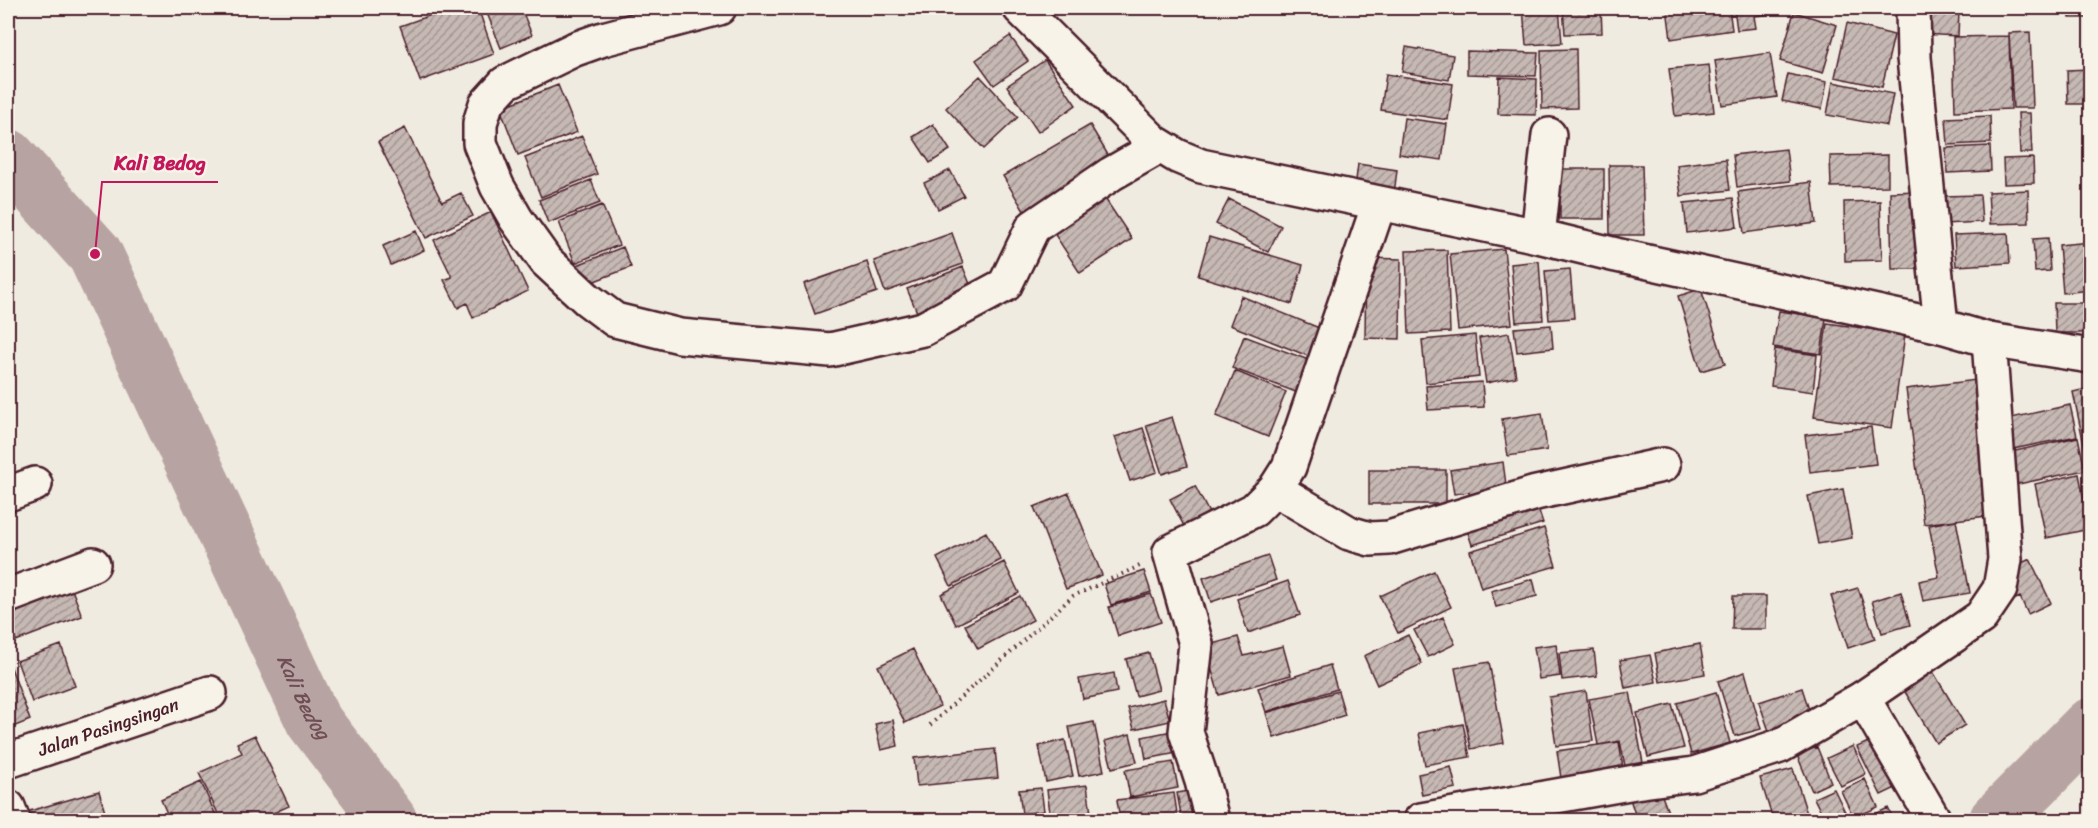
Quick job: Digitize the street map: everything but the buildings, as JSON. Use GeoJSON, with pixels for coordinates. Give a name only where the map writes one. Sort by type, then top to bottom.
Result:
{"type":"FeatureCollection","features":[{"type":"Feature","properties":{"kind":"street"},"geometry":{"type":"LineString","coordinates":[[720,8],[603,39],[575,49],[505,83],[486,104],[480,123],[480,143],[497,186],[516,219],[546,261],[586,299],[615,320],[680,336],[830,350],[923,329],[1005,285],[1033,227],[1111,174],[1160,146]]}},
{"type":"Feature","properties":{"kind":"street"},"geometry":{"type":"LineString","coordinates":[[1020,8],[1160,146],[1201,166],[1538,236],[1941,326],[1989,340],[2091,356]]}},
{"type":"Feature","properties":{"kind":"street"},"geometry":{"type":"LineString","coordinates":[[1913,8],[1914,58],[1941,326]]}},
{"type":"Feature","properties":{"kind":"street"},"geometry":{"type":"LineString","coordinates":[[1538,236],[1550,135]]}},
{"type":"Feature","properties":{"kind":"street"},"geometry":{"type":"LineString","coordinates":[[1212,820],[1186,732],[1196,644],[1170,552],[1254,510],[1275,489],[1289,467],[1379,204]]}},
{"type":"Feature","properties":{"kind":"street"},"geometry":{"type":"LineString","coordinates":[[1421,820],[1694,774],[1780,746],[1863,698],[1981,616],[2000,589],[2005,560],[1989,340]]}},
{"type":"Feature","properties":{"kind":"street"},"geometry":{"type":"LineString","coordinates":[[1275,489],[1348,533],[1370,539],[1389,538],[1536,493],[1663,465]]}},
{"type":"Feature","properties":{"kind":"street"},"geometry":{"type":"LineString","coordinates":[[8,596],[93,564]]}},
{"type":"Feature","properties":{"kind":"street","name":"Jalan Pasingsingan"},"geometry":{"type":"LineString","coordinates":[[8,761],[210,693]]}},
{"type":"Feature","properties":{"kind":"street"},"geometry":{"type":"LineString","coordinates":[[1863,698],[1934,820]]}},
{"type":"Feature","properties":{"kind":"street"},"geometry":{"type":"LineString","coordinates":[[8,807],[13,820]]}},
{"type":"Feature","properties":{"kind":"path"},"geometry":{"type":"LineString","coordinates":[[930,724],[1073,596],[1170,552]]}},
{"type":"Feature","properties":{"kind":"waterway","name":"Kali Bedog"},"geometry":{"type":"LineString","coordinates":[[8,157],[95,254],[313,720],[389,820]]}},
{"type":"Feature","properties":{"kind":"waterway","name":"Kali Bedog"},"geometry":{"type":"LineString","coordinates":[[1997,820],[2090,726]]}},
{"type":"Feature","properties":{"kind":"place","name":"Kali Bedog"},"geometry":{"type":"Point","coordinates":[95,254]}}]}
